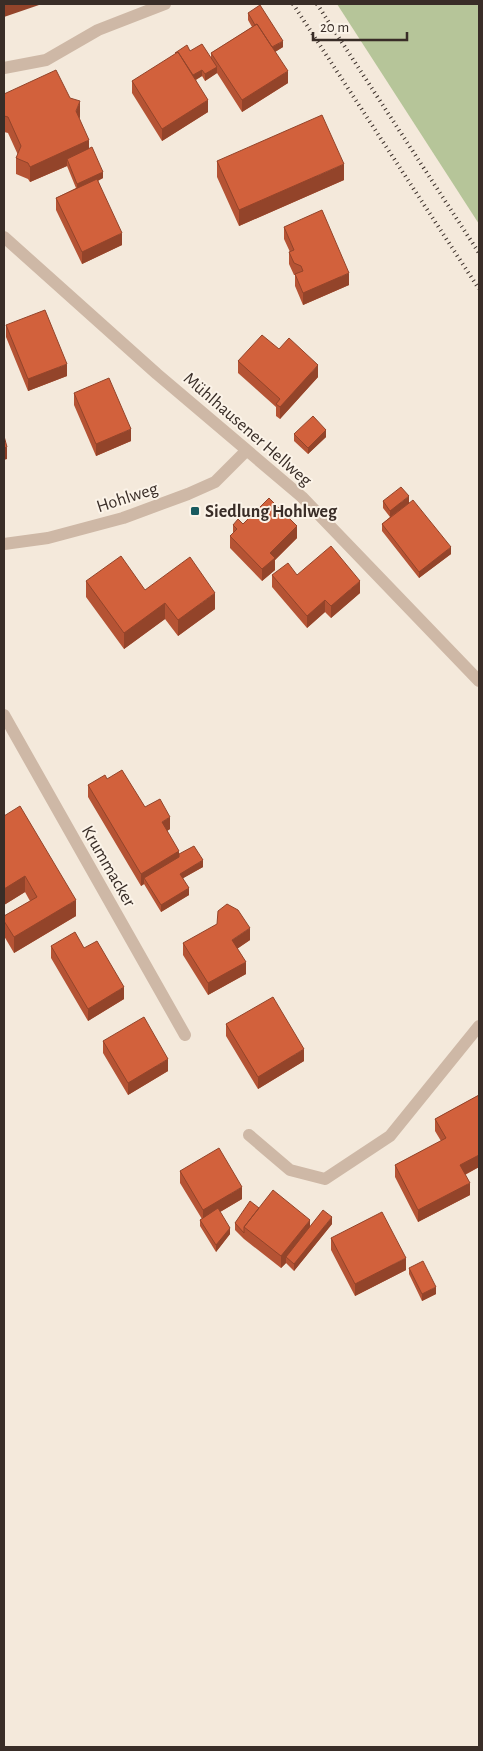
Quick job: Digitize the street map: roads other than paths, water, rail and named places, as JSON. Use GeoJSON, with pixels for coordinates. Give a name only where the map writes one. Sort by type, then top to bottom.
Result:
{"type":"FeatureCollection","features":[{"type":"Feature","properties":{"kind":"street"},"geometry":{"type":"LineString","coordinates":[[4,68],[46,60],[98,30],[165,4]]}},
{"type":"Feature","properties":{"kind":"street","name":"Mühlhausener Hellweg"},"geometry":{"type":"LineString","coordinates":[[4,237],[157,374],[302,497],[479,681]]}},
{"type":"Feature","properties":{"kind":"street","name":"Hohlweg"},"geometry":{"type":"LineString","coordinates":[[4,544],[48,538],[123,518],[188,494],[215,482],[246,451]]}},
{"type":"Feature","properties":{"kind":"street","name":"Krummacker"},"geometry":{"type":"LineString","coordinates":[[4,715],[185,1035]]}},
{"type":"Feature","properties":{"kind":"street"},"geometry":{"type":"LineString","coordinates":[[249,1135],[290,1170],[324,1178],[390,1136],[479,1026]]}},
{"type":"Feature","properties":{"kind":"railway"},"geometry":{"type":"LineString","coordinates":[[293,4],[479,289]]}},
{"type":"Feature","properties":{"kind":"railway"},"geometry":{"type":"LineString","coordinates":[[317,4],[479,253]]}},
{"type":"Feature","properties":{"kind":"place","name":"Siedlung Hohlweg"},"geometry":{"type":"Point","coordinates":[195,511]}}]}
